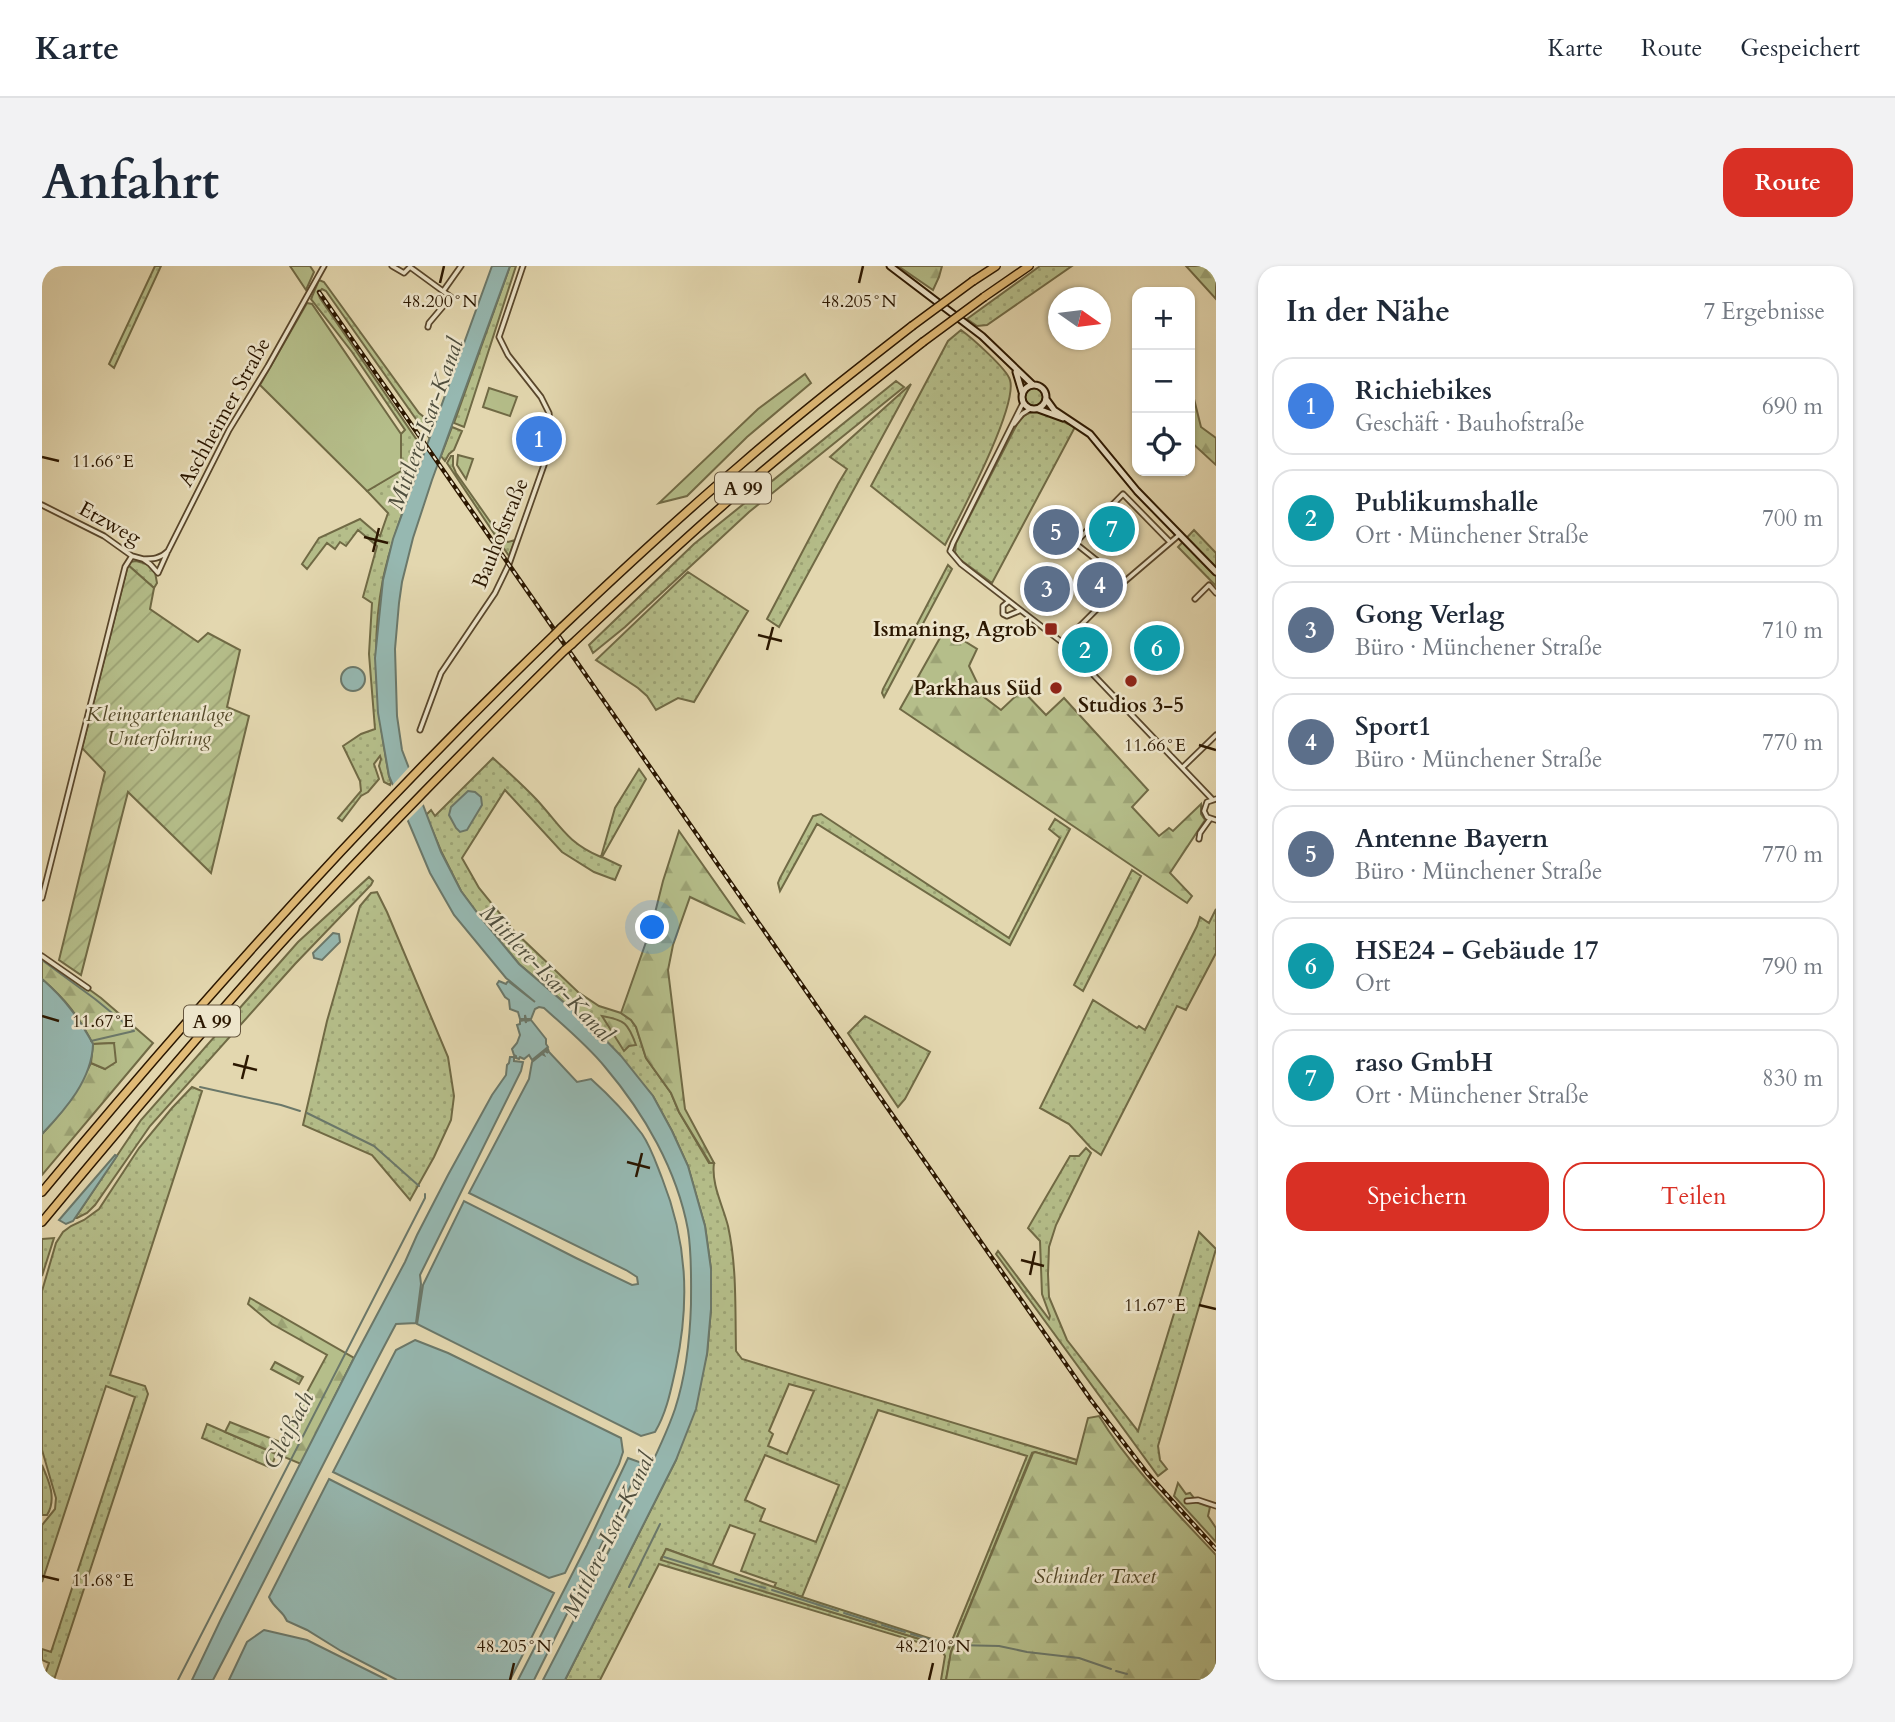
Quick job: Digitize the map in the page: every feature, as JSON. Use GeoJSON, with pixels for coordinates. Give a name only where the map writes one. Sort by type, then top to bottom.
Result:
{"type":"FeatureCollection","features":[{"type":"Feature","properties":{"kind":"highway","name":"A 99"},"geometry":{"type":"LineString","coordinates":[[42,1192],[162,1050],[304,889],[561,628],[670,527],[814,403],[912,326],[996,266]]}},
{"type":"Feature","properties":{"kind":"highway","name":"A 99"},"geometry":{"type":"LineString","coordinates":[[42,1222],[267,958],[389,827],[565,650],[648,572],[825,419],[923,342],[1029,266]]}},
{"type":"Feature","properties":{"kind":"main road"},"geometry":{"type":"LineString","coordinates":[[890,266],[982,336],[1032,384],[1043,388],[1046,399],[1054,410],[1090,434],[1137,491],[1216,572]]}},
{"type":"Feature","properties":{"kind":"main road"},"geometry":{"type":"LineString","coordinates":[[1015,369],[1021,384],[1023,403],[1030,409],[1038,409],[1069,420]]}},
{"type":"Feature","properties":{"kind":"main road"},"geometry":{"type":"LineString","coordinates":[[1022,392],[1032,384]]}},
{"type":"Feature","properties":{"kind":"main road"},"geometry":{"type":"LineString","coordinates":[[1038,409],[1046,399]]}},
{"type":"Feature","properties":{"kind":"street","name":"Aschheimer Straße"},"geometry":{"type":"LineString","coordinates":[[158,573],[229,430],[324,266]]}},
{"type":"Feature","properties":{"kind":"street"},"geometry":{"type":"LineString","coordinates":[[392,266],[404,274],[410,267],[452,297],[428,327]]}},
{"type":"Feature","properties":{"kind":"street"},"geometry":{"type":"LineString","coordinates":[[444,290],[461,266]]}},
{"type":"Feature","properties":{"kind":"street","name":"Bauhofstraße"},"geometry":{"type":"LineString","coordinates":[[420,730],[441,673],[495,593],[510,561],[544,465],[551,432],[549,413],[541,397],[508,355],[499,337],[523,266]]}},
{"type":"Feature","properties":{"kind":"street"},"geometry":{"type":"LineString","coordinates":[[1023,403],[950,551],[961,564],[1063,643],[1214,799],[1205,806],[1205,814],[1216,820]]}},
{"type":"Feature","properties":{"kind":"street"},"geometry":{"type":"LineString","coordinates":[[1011,428],[1022,414],[1030,409]]}},
{"type":"Feature","properties":{"kind":"street"},"geometry":{"type":"LineString","coordinates":[[1124,582],[1075,543],[1123,494],[1170,542]]}},
{"type":"Feature","properties":{"kind":"street","name":"Etzweg"},"geometry":{"type":"LineString","coordinates":[[42,505],[104,536],[132,556],[143,559],[158,573]]}},
{"type":"Feature","properties":{"kind":"street"},"geometry":{"type":"LineString","coordinates":[[1063,643],[1124,582],[1179,535]]}},
{"type":"Feature","properties":{"kind":"street"},"geometry":{"type":"LineString","coordinates":[[143,559],[157,559],[168,551]]}},
{"type":"Feature","properties":{"kind":"street"},"geometry":{"type":"LineString","coordinates":[[42,898],[125,567],[132,556]]}},
{"type":"Feature","properties":{"kind":"street"},"geometry":{"type":"LineString","coordinates":[[1195,599],[1209,585],[1216,593]]}},
{"type":"Feature","properties":{"kind":"street"},"geometry":{"type":"LineString","coordinates":[[1008,601],[1003,606],[1003,614],[1007,616],[1020,611]]}},
{"type":"Feature","properties":{"kind":"street"},"geometry":{"type":"LineString","coordinates":[[1183,767],[1216,735]]}},
{"type":"Feature","properties":{"kind":"street"},"geometry":{"type":"LineString","coordinates":[[1199,839],[1210,819]]}},
{"type":"Feature","properties":{"kind":"street"},"geometry":{"type":"LineString","coordinates":[[42,956],[88,988]]}},
{"type":"Feature","properties":{"kind":"street"},"geometry":{"type":"LineString","coordinates":[[1187,1501],[1198,1500],[1216,1506]]}},
{"type":"Feature","properties":{"kind":"green space"},"geometry":{"type":"Polygon","coordinates":[[[155,266],[161,266],[114,368],[109,364],[155,266]]]}},
{"type":"Feature","properties":{"kind":"green space"},"geometry":{"type":"Polygon","coordinates":[[[290,266],[310,266],[314,272],[306,290],[290,266]]]}},
{"type":"Feature","properties":{"kind":"green space"},"geometry":{"type":"Polygon","coordinates":[[[510,266],[516,266],[464,427],[454,423],[510,266]]]}},
{"type":"Feature","properties":{"kind":"green space"},"geometry":{"type":"Polygon","coordinates":[[[898,266],[942,266],[933,290],[898,266]]]}},
{"type":"Feature","properties":{"kind":"green space"},"geometry":{"type":"Polygon","coordinates":[[[1040,266],[1072,266],[987,325],[977,326],[967,319],[1040,266]]]}},
{"type":"Feature","properties":{"kind":"green space"},"geometry":{"type":"Polygon","coordinates":[[[1186,266],[1216,266],[1216,299],[1186,266]]]}},
{"type":"Feature","properties":{"kind":"green space"},"geometry":{"type":"Polygon","coordinates":[[[319,280],[324,282],[419,413],[436,421],[430,439],[322,289],[318,293],[320,298],[425,452],[391,547],[379,604],[377,678],[381,727],[391,782],[390,785],[384,782],[379,766],[380,756],[374,764],[379,779],[361,796],[342,821],[338,818],[361,791],[360,781],[343,746],[361,734],[375,729],[369,654],[372,603],[363,597],[377,546],[358,530],[346,546],[340,542],[335,549],[327,543],[307,569],[302,564],[319,538],[360,519],[380,536],[388,513],[367,491],[401,470],[401,434],[405,430],[352,352],[311,299],[319,280]]]}},
{"type":"Feature","properties":{"kind":"green space"},"geometry":{"type":"Polygon","coordinates":[[[307,303],[312,304],[401,434],[401,471],[367,491],[260,385],[307,303]]]}},
{"type":"Feature","properties":{"kind":"green space"},"geometry":{"type":"Polygon","coordinates":[[[961,330],[1003,369],[1010,380],[1010,394],[997,436],[945,545],[871,486],[948,341],[961,330]]]}},
{"type":"Feature","properties":{"kind":"green space"},"geometry":{"type":"Polygon","coordinates":[[[805,374],[811,383],[747,437],[687,496],[659,503],[758,409],[805,374]]]}},
{"type":"Feature","properties":{"kind":"green space"},"geometry":{"type":"Polygon","coordinates":[[[896,381],[904,387],[749,512],[625,627],[593,653],[589,645],[694,544],[896,381]]]}},
{"type":"Feature","properties":{"kind":"green space"},"geometry":{"type":"Polygon","coordinates":[[[911,384],[779,627],[767,619],[847,469],[830,457],[911,384]]]}},
{"type":"Feature","properties":{"kind":"green space"},"geometry":{"type":"Polygon","coordinates":[[[489,388],[517,397],[510,416],[483,407],[489,388]]]}},
{"type":"Feature","properties":{"kind":"green space"},"geometry":{"type":"Polygon","coordinates":[[[1034,388],[1040,391],[1043,397],[1040,403],[1034,406],[1028,403],[1025,397],[1028,391],[1034,388]]]}},
{"type":"Feature","properties":{"kind":"green space"},"geometry":{"type":"Polygon","coordinates":[[[1195,403],[1201,427],[1216,438],[1216,465],[1195,446],[1195,403]]]}},
{"type":"Feature","properties":{"kind":"green space"},"geometry":{"type":"Polygon","coordinates":[[[1040,411],[1075,427],[992,583],[958,558],[955,552],[956,543],[1017,424],[1027,414],[1040,411]]]}},
{"type":"Feature","properties":{"kind":"green space"},"geometry":{"type":"Polygon","coordinates":[[[452,427],[462,431],[454,450],[445,461],[441,456],[452,427]]]}},
{"type":"Feature","properties":{"kind":"green space"},"geometry":{"type":"Polygon","coordinates":[[[458,455],[473,459],[466,479],[457,465],[458,455]]]}},
{"type":"Feature","properties":{"kind":"green space"},"geometry":{"type":"Polygon","coordinates":[[[451,456],[456,473],[503,540],[515,540],[509,556],[447,463],[451,456]]]}},
{"type":"Feature","properties":{"kind":"green space"},"geometry":{"type":"Polygon","coordinates":[[[1194,530],[1216,553],[1216,586],[1178,547],[1194,530]]]}},
{"type":"Feature","properties":{"kind":"green space"},"geometry":{"type":"Polygon","coordinates":[[[136,561],[147,564],[155,572],[157,583],[154,588],[128,565],[136,561]]]}},
{"type":"Feature","properties":{"kind":"green space","name":"Kleingartenanlage Unterföhring"},"geometry":{"type":"Polygon","coordinates":[[[128,565],[154,588],[150,609],[198,642],[208,633],[240,650],[227,707],[249,716],[211,873],[128,792],[81,975],[59,960],[105,772],[82,748],[128,565]]]}},
{"type":"Feature","properties":{"kind":"green space"},"geometry":{"type":"Polygon","coordinates":[[[948,565],[952,569],[884,697],[883,689],[948,565]]]}},
{"type":"Feature","properties":{"kind":"green space"},"geometry":{"type":"Polygon","coordinates":[[[688,572],[748,611],[694,702],[678,698],[656,710],[638,688],[596,660],[688,572]]]}},
{"type":"Feature","properties":{"kind":"green space"},"geometry":{"type":"Polygon","coordinates":[[[945,629],[977,649],[969,666],[984,697],[1001,710],[1022,690],[1046,715],[1064,698],[1148,790],[1132,807],[1159,836],[1169,828],[1173,831],[1201,804],[1201,814],[1205,820],[1170,873],[1192,896],[1187,903],[900,709],[945,629]]]}},
{"type":"Feature","properties":{"kind":"green space"},"geometry":{"type":"Polygon","coordinates":[[[493,758],[532,794],[565,833],[589,852],[601,857],[615,808],[639,769],[646,779],[602,857],[621,866],[615,880],[594,872],[562,852],[505,790],[462,858],[479,888],[514,931],[578,992],[599,1006],[621,1013],[631,1020],[646,1058],[671,1093],[709,1163],[714,1163],[716,1187],[728,1226],[733,1257],[736,1351],[742,1359],[1077,1460],[1076,1464],[1032,1453],[951,1652],[946,1680],[941,1680],[945,1656],[941,1649],[659,1564],[600,1680],[565,1680],[676,1460],[707,1354],[711,1269],[705,1226],[688,1166],[653,1096],[595,1029],[519,964],[481,918],[461,891],[426,815],[431,810],[435,816],[493,758]],[[789,1384],[769,1431],[773,1434],[768,1446],[787,1454],[814,1391],[789,1384]],[[878,1410],[802,1597],[774,1587],[776,1583],[741,1571],[755,1534],[730,1525],[712,1566],[667,1549],[661,1559],[949,1648],[1027,1456],[878,1410]],[[765,1455],[745,1500],[765,1509],[760,1521],[816,1542],[839,1485],[765,1455]]]}},
{"type":"Feature","properties":{"kind":"green space"},"geometry":{"type":"Polygon","coordinates":[[[821,814],[1009,938],[1060,838],[1049,829],[1055,819],[1070,829],[1010,945],[817,824],[780,891],[780,878],[813,816],[821,814]]]}},
{"type":"Feature","properties":{"kind":"green space"},"geometry":{"type":"Polygon","coordinates":[[[679,831],[743,922],[690,897],[673,945],[668,970],[685,1109],[714,1163],[710,1163],[679,1112],[671,1093],[646,1058],[636,1027],[621,1013],[652,925],[679,831]]]}},
{"type":"Feature","properties":{"kind":"green space"},"geometry":{"type":"Polygon","coordinates":[[[1132,870],[1141,876],[1083,991],[1074,985],[1132,870]]]}},
{"type":"Feature","properties":{"kind":"green space"},"geometry":{"type":"Polygon","coordinates":[[[369,877],[373,881],[371,885],[295,964],[150,1126],[95,1205],[87,1213],[75,1218],[141,1120],[298,942],[369,877]]]}},
{"type":"Feature","properties":{"kind":"green space"},"geometry":{"type":"Polygon","coordinates":[[[377,892],[448,1057],[454,1096],[451,1120],[410,1200],[372,1155],[303,1125],[327,1021],[360,906],[371,893],[377,892]]]}},
{"type":"Feature","properties":{"kind":"green space"},"geometry":{"type":"Polygon","coordinates":[[[1216,909],[1216,953],[1186,1010],[1177,1006],[1101,1155],[1069,1124],[1040,1108],[1093,1000],[1137,1028],[1139,1026],[1145,1030],[1200,917],[1209,923],[1216,909]]]}},
{"type":"Feature","properties":{"kind":"green space"},"geometry":{"type":"Polygon","coordinates":[[[42,955],[101,998],[153,1043],[42,1175],[42,1134],[70,1100],[91,1063],[105,1069],[114,1043],[93,1044],[71,1008],[42,979],[42,955]]]}},
{"type":"Feature","properties":{"kind":"green space"},"geometry":{"type":"Polygon","coordinates":[[[602,1016],[625,1024],[636,1045],[629,1046],[624,1051],[602,1016]]]}},
{"type":"Feature","properties":{"kind":"green space"},"geometry":{"type":"Polygon","coordinates":[[[865,1016],[930,1052],[898,1107],[848,1033],[865,1016]]]}},
{"type":"Feature","properties":{"kind":"green space"},"geometry":{"type":"Polygon","coordinates":[[[114,1043],[116,1062],[105,1069],[91,1063],[93,1044],[114,1043]]]}},
{"type":"Feature","properties":{"kind":"green space"},"geometry":{"type":"Polygon","coordinates":[[[192,1087],[202,1091],[110,1375],[145,1386],[148,1394],[54,1680],[43,1680],[49,1663],[42,1660],[42,1649],[51,1652],[135,1397],[106,1386],[42,1582],[42,1525],[55,1509],[56,1498],[42,1450],[42,1291],[56,1243],[63,1232],[99,1209],[139,1148],[192,1087]]]}},
{"type":"Feature","properties":{"kind":"green space"},"geometry":{"type":"Polygon","coordinates":[[[1086,1148],[1091,1153],[1056,1225],[1049,1247],[1049,1297],[1067,1340],[1138,1431],[1199,1232],[1216,1249],[1158,1446],[1160,1460],[1167,1469],[1158,1476],[996,1254],[998,1251],[1049,1319],[1042,1294],[1040,1241],[1028,1228],[1070,1156],[1079,1156],[1086,1148]]]}},
{"type":"Feature","properties":{"kind":"green space"},"geometry":{"type":"Polygon","coordinates":[[[54,1238],[42,1276],[42,1239],[54,1238]]]}},
{"type":"Feature","properties":{"kind":"green space"},"geometry":{"type":"Polygon","coordinates":[[[250,1298],[354,1358],[301,1464],[225,1432],[230,1422],[280,1442],[327,1355],[272,1324],[248,1304],[250,1298]]]}},
{"type":"Feature","properties":{"kind":"green space"},"geometry":{"type":"Polygon","coordinates":[[[275,1362],[303,1377],[299,1384],[271,1369],[275,1362]]]}},
{"type":"Feature","properties":{"kind":"green space","name":"Schinder Taxet"},"geometry":{"type":"Polygon","coordinates":[[[1099,1416],[1139,1470],[1216,1555],[1216,1680],[946,1680],[951,1652],[1033,1453],[1076,1464],[1088,1418],[1099,1416]]]}},
{"type":"Feature","properties":{"kind":"green space"},"geometry":{"type":"Polygon","coordinates":[[[207,1424],[276,1454],[271,1468],[202,1438],[207,1424]]]}},
{"type":"Feature","properties":{"kind":"green space"},"geometry":{"type":"Polygon","coordinates":[[[42,1465],[52,1496],[47,1515],[42,1515],[42,1465]]]}},
{"type":"Feature","properties":{"kind":"green space"},"geometry":{"type":"Polygon","coordinates":[[[1178,1483],[1186,1494],[1190,1493],[1198,1503],[1210,1507],[1208,1516],[1216,1528],[1216,1542],[1174,1496],[1178,1483]]]}},
{"type":"Feature","properties":{"kind":"green space"},"geometry":{"type":"Polygon","coordinates":[[[666,1549],[950,1645],[949,1648],[661,1560],[666,1549]]]}},
{"type":"Feature","properties":{"kind":"water"},"geometry":{"type":"Polygon","coordinates":[[[492,266],[510,266],[432,480],[402,582],[395,649],[397,716],[402,750],[441,852],[461,891],[519,964],[595,1029],[653,1096],[688,1166],[705,1226],[711,1269],[707,1354],[696,1409],[676,1460],[565,1680],[543,1680],[647,1473],[675,1409],[688,1344],[691,1258],[688,1230],[676,1186],[646,1123],[598,1059],[544,1008],[535,1009],[531,1019],[526,1019],[525,1015],[525,1019],[520,1019],[518,1012],[510,1009],[509,1000],[497,984],[499,981],[506,984],[508,981],[535,1002],[506,978],[454,915],[430,873],[389,776],[378,713],[375,658],[383,580],[393,539],[492,266]]]}},
{"type":"Feature","properties":{"kind":"water"},"geometry":{"type":"Polygon","coordinates":[[[353,667],[362,670],[365,679],[362,688],[353,691],[344,688],[341,679],[344,670],[353,667]]]}},
{"type":"Feature","properties":{"kind":"water"},"geometry":{"type":"Polygon","coordinates":[[[468,791],[481,797],[482,805],[467,830],[460,832],[449,815],[451,807],[468,791]]]}},
{"type":"Feature","properties":{"kind":"water"},"geometry":{"type":"Polygon","coordinates":[[[333,933],[339,934],[340,942],[322,960],[314,958],[313,953],[333,933]]]}},
{"type":"Feature","properties":{"kind":"water"},"geometry":{"type":"Polygon","coordinates":[[[42,979],[71,1009],[93,1044],[92,1057],[83,1081],[68,1104],[42,1134],[42,979]]]}},
{"type":"Feature","properties":{"kind":"water"},"geometry":{"type":"Polygon","coordinates":[[[525,1020],[526,1023],[531,1020],[546,1039],[548,1047],[532,1060],[529,1055],[524,1059],[516,1058],[512,1049],[520,1035],[517,1025],[525,1020]]]}},
{"type":"Feature","properties":{"kind":"water"},"geometry":{"type":"Polygon","coordinates":[[[548,1049],[577,1082],[591,1079],[618,1105],[642,1134],[662,1178],[677,1225],[684,1271],[684,1295],[676,1367],[663,1416],[655,1432],[641,1436],[417,1324],[423,1285],[464,1201],[632,1285],[638,1284],[637,1277],[626,1270],[469,1193],[529,1079],[532,1062],[544,1055],[545,1051],[548,1053],[548,1049]]]}},
{"type":"Feature","properties":{"kind":"water"},"geometry":{"type":"Polygon","coordinates":[[[510,1057],[514,1057],[514,1061],[523,1062],[521,1071],[420,1275],[416,1323],[396,1324],[213,1680],[192,1680],[448,1175],[506,1075],[510,1057]]]}},
{"type":"Feature","properties":{"kind":"water"},"geometry":{"type":"Polygon","coordinates":[[[115,1155],[117,1156],[73,1221],[66,1224],[59,1220],[115,1155]]]}},
{"type":"Feature","properties":{"kind":"water"},"geometry":{"type":"Polygon","coordinates":[[[415,1340],[448,1353],[621,1438],[623,1452],[619,1464],[565,1573],[549,1578],[333,1472],[396,1350],[415,1340]]]}},
{"type":"Feature","properties":{"kind":"water"},"geometry":{"type":"Polygon","coordinates":[[[628,1458],[642,1463],[534,1680],[518,1680],[587,1545],[628,1458]]]}},
{"type":"Feature","properties":{"kind":"water"},"geometry":{"type":"Polygon","coordinates":[[[329,1479],[554,1593],[510,1680],[397,1680],[287,1621],[269,1597],[329,1479]]]}},
{"type":"Feature","properties":{"kind":"water"},"geometry":{"type":"Polygon","coordinates":[[[264,1630],[307,1640],[387,1680],[229,1680],[247,1642],[264,1630]]]}},
{"type":"Feature","properties":{"kind":"pier"},"geometry":{"type":"Polygon","coordinates":[[[410,766],[425,803],[404,824],[390,788],[410,766]]]}},
{"type":"Feature","properties":{"kind":"waterway","name":"Gleißach"},"geometry":{"type":"LineString","coordinates":[[42,960],[134,1031]]}},
{"type":"Feature","properties":{"kind":"waterway"},"geometry":{"type":"LineString","coordinates":[[91,1041],[134,1031]]}},
{"type":"Feature","properties":{"kind":"waterway","name":"Gleißach"},"geometry":{"type":"LineString","coordinates":[[200,1087],[300,1111]]}},
{"type":"Feature","properties":{"kind":"waterway","name":"Gleißach"},"geometry":{"type":"LineString","coordinates":[[307,1113],[374,1146],[419,1186]]}},
{"type":"Feature","properties":{"kind":"waterway","name":"Gleißach"},"geometry":{"type":"LineString","coordinates":[[178,1680],[425,1194]]}},
{"type":"Feature","properties":{"kind":"waterway"},"geometry":{"type":"LineString","coordinates":[[629,1587],[660,1524]]}},
{"type":"Feature","properties":{"kind":"waterway"},"geometry":{"type":"LineString","coordinates":[[664,1557],[719,1574]]}},
{"type":"Feature","properties":{"kind":"waterway"},"geometry":{"type":"LineString","coordinates":[[735,1579],[765,1588]]}},
{"type":"Feature","properties":{"kind":"waterway"},"geometry":{"type":"LineString","coordinates":[[772,1590],[838,1611]]}},
{"type":"Feature","properties":{"kind":"waterway"},"geometry":{"type":"LineString","coordinates":[[844,1613],[876,1623]]}},
{"type":"Feature","properties":{"kind":"waterway"},"geometry":{"type":"LineString","coordinates":[[882,1625],[905,1632]]}},
{"type":"Feature","properties":{"kind":"waterway"},"geometry":{"type":"LineString","coordinates":[[911,1634],[949,1645]]}},
{"type":"Feature","properties":{"kind":"waterway"},"geometry":{"type":"LineString","coordinates":[[955,1645],[999,1646],[1079,1658],[1111,1669]]}},
{"type":"Feature","properties":{"kind":"waterway"},"geometry":{"type":"LineString","coordinates":[[1116,1671],[1127,1674]]}},
{"type":"Feature","properties":{"kind":"railway"},"geometry":{"type":"LineString","coordinates":[[319,292],[1091,1400],[1147,1473],[1216,1549]]}},
{"type":"Feature","properties":{"kind":"place","name":"Richiebikes"},"geometry":{"type":"Point","coordinates":[539,439]}},
{"type":"Feature","properties":{"kind":"place","name":"raso GmbH"},"geometry":{"type":"Point","coordinates":[1112,529]}},
{"type":"Feature","properties":{"kind":"place","name":"Antenne Bayern"},"geometry":{"type":"Point","coordinates":[1056,532]}},
{"type":"Feature","properties":{"kind":"place","name":"Sport1"},"geometry":{"type":"Point","coordinates":[1100,585]}},
{"type":"Feature","properties":{"kind":"place","name":"Gong Verlag"},"geometry":{"type":"Point","coordinates":[1047,589]}},
{"type":"Feature","properties":{"kind":"place","name":"Ismaning, Agrob"},"geometry":{"type":"Point","coordinates":[1051,629]}},
{"type":"Feature","properties":{"kind":"place","name":"HSE24 - Gebäude 17"},"geometry":{"type":"Point","coordinates":[1157,648]}},
{"type":"Feature","properties":{"kind":"place","name":"Publikumshalle"},"geometry":{"type":"Point","coordinates":[1085,650]}},
{"type":"Feature","properties":{"kind":"place","name":"Studios 3-5"},"geometry":{"type":"Point","coordinates":[1131,681]}},
{"type":"Feature","properties":{"kind":"place","name":"Parkhaus Süd"},"geometry":{"type":"Point","coordinates":[1056,688]}},
{"type":"Feature","properties":{"kind":"water label","name":"Mittlere-Isar-Kanal"},"geometry":{"type":"Point","coordinates":[425,424]}},
{"type":"Feature","properties":{"kind":"water label","name":"Mittlere-Isar-Kanal"},"geometry":{"type":"Point","coordinates":[547,973]}},
{"type":"Feature","properties":{"kind":"water label","name":"Mittlere-Isar-Kanal"},"geometry":{"type":"Point","coordinates":[608,1535]}}]}
